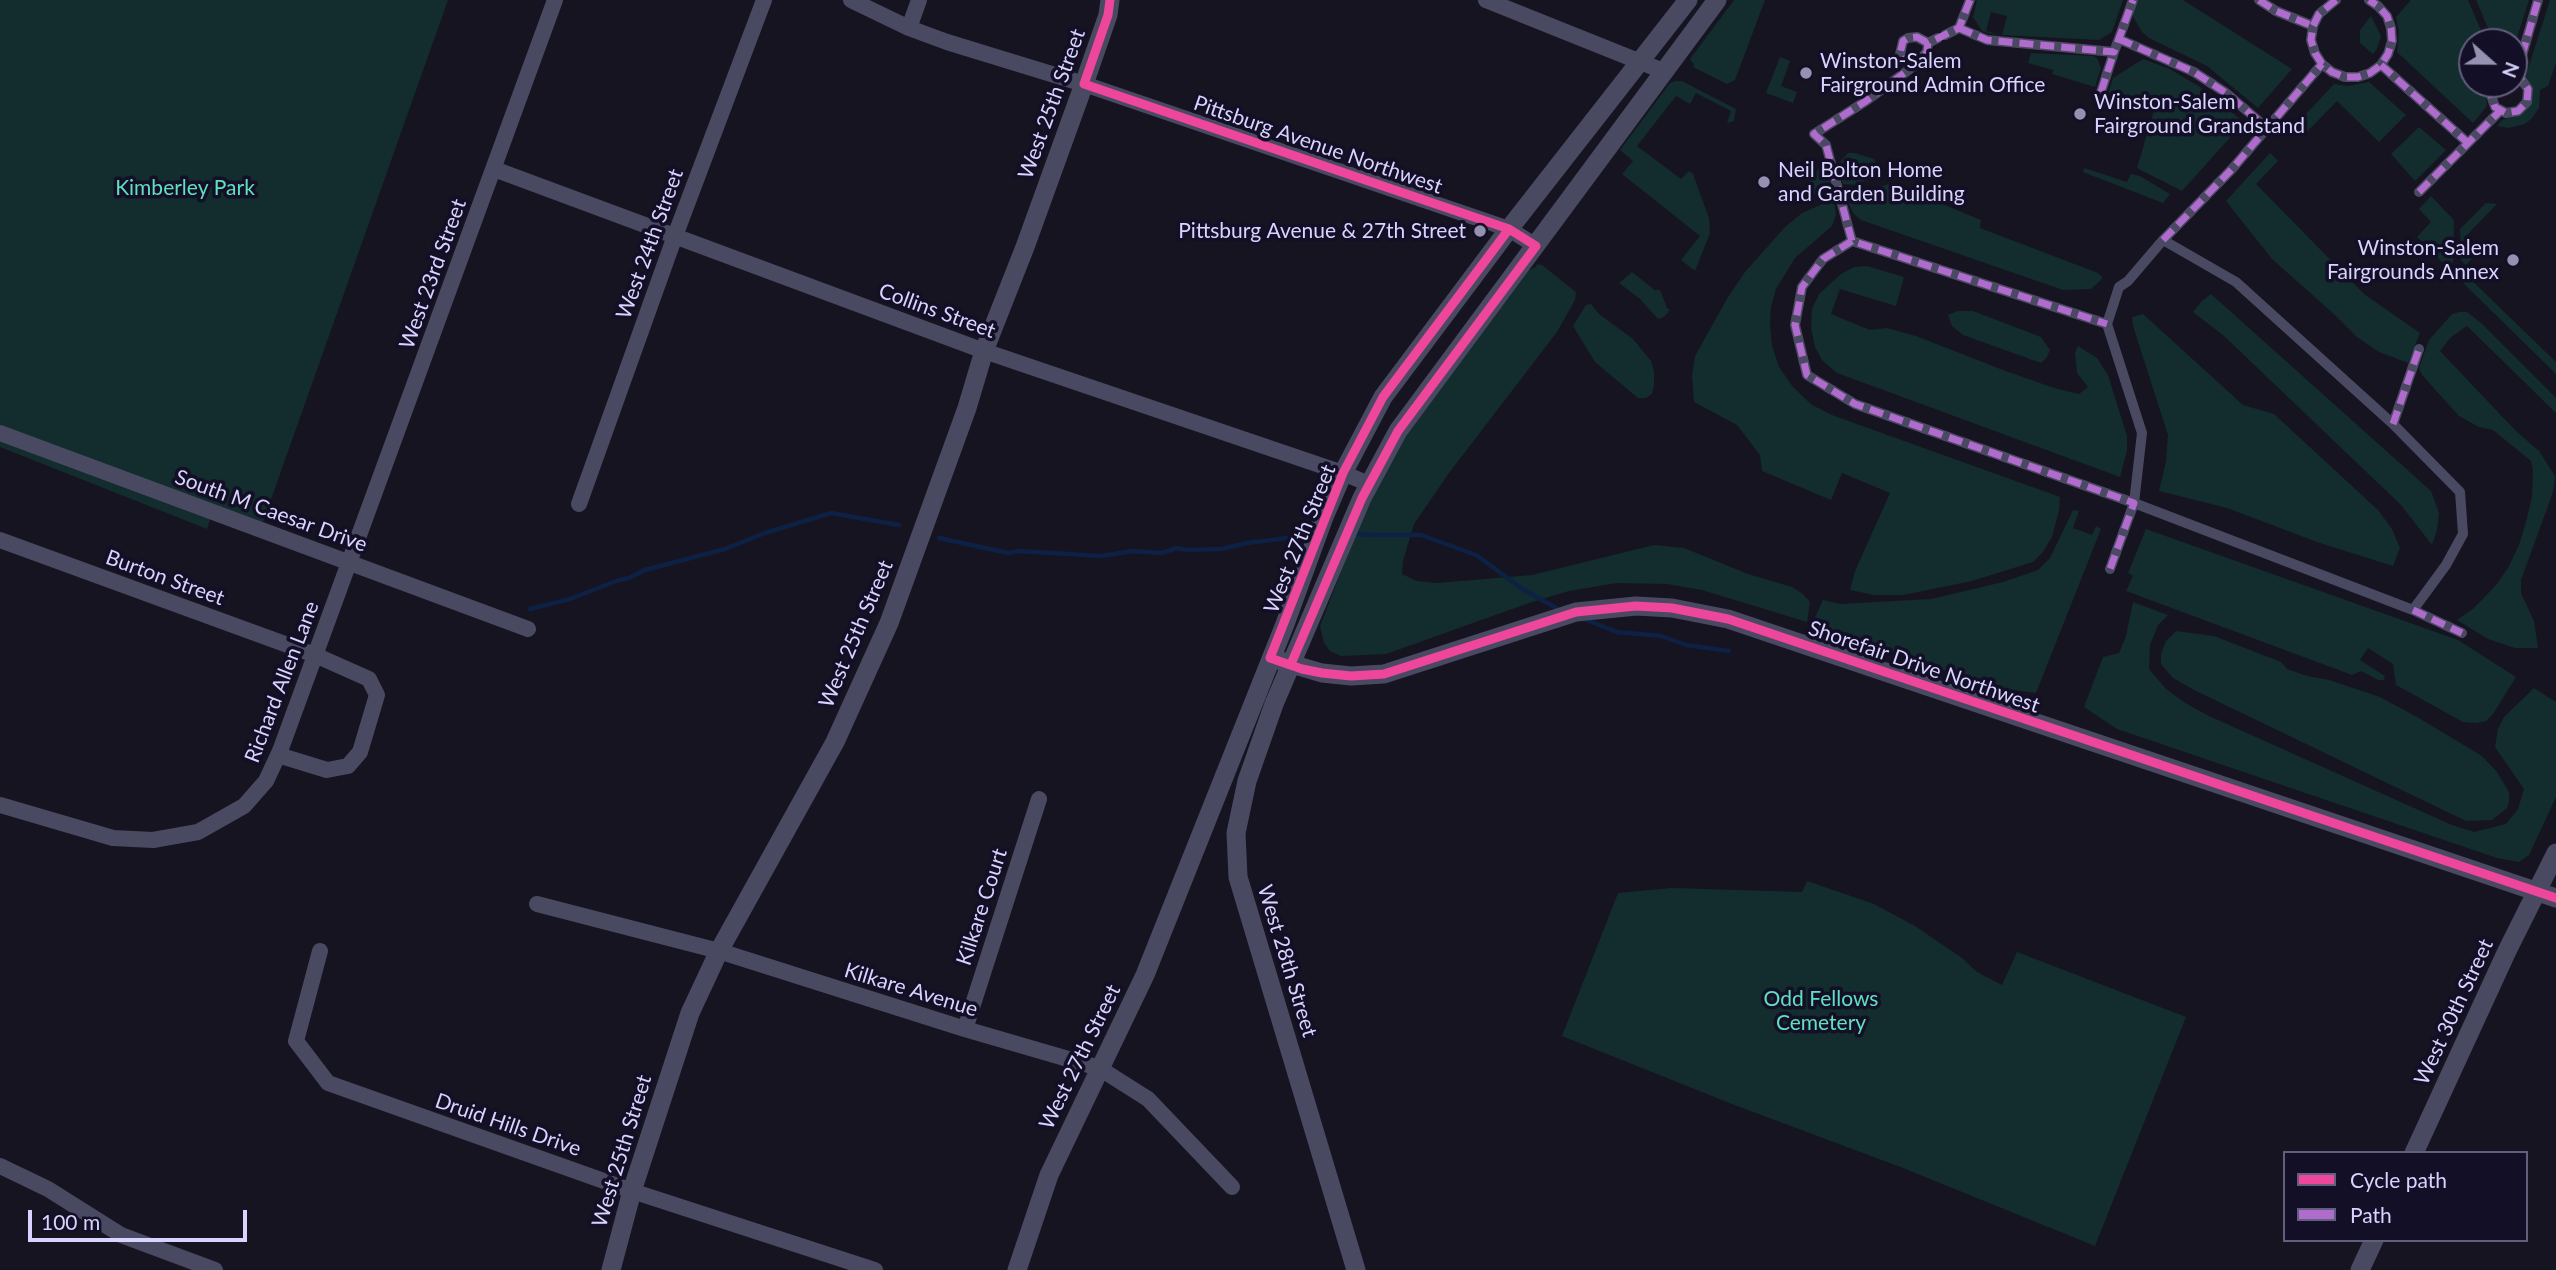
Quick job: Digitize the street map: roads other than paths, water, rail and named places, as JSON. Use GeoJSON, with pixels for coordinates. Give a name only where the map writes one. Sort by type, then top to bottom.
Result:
{"type":"FeatureCollection","features":[{"type":"Feature","properties":{"kind":"street","name":"West 23rd Street"},"geometry":{"type":"LineString","coordinates":[[349,561],[555,0]]}},
{"type":"Feature","properties":{"kind":"street","name":"West 24th Street"},"geometry":{"type":"LineString","coordinates":[[579,504],[675,236],[764,0]]}},
{"type":"Feature","properties":{"kind":"street","name":"Pittsburg Avenue Northwest"},"geometry":{"type":"LineString","coordinates":[[851,0],[909,28],[947,42],[1084,84],[1509,229],[1536,246]]}},
{"type":"Feature","properties":{"kind":"street"},"geometry":{"type":"LineString","coordinates":[[909,28],[919,0]]}},
{"type":"Feature","properties":{"kind":"street","name":"West 25th Street"},"geometry":{"type":"LineString","coordinates":[[611,1270],[632,1191],[690,1013],[719,951],[835,742],[889,623],[967,408],[984,351],[1084,84],[1108,15],[1110,0]]}},
{"type":"Feature","properties":{"kind":"street"},"geometry":{"type":"LineString","coordinates":[[1486,0],[1522,7],[1663,71]]}},
{"type":"Feature","properties":{"kind":"street","name":"West 27th Street"},"geometry":{"type":"LineString","coordinates":[[1017,1270],[1049,1175],[1145,975],[1343,473],[1383,397],[1509,229],[1688,0]]}},
{"type":"Feature","properties":{"kind":"street","name":"West 27th Street"},"geometry":{"type":"LineString","coordinates":[[1291,664],[1369,484],[1398,431],[1717,0]]}},
{"type":"Feature","properties":{"kind":"street"},"geometry":{"type":"LineString","coordinates":[[1852,241],[1826,145],[1814,134],[1866,101],[1912,67],[1923,58],[1937,39],[1959,28],[1970,0]]}},
{"type":"Feature","properties":{"kind":"street"},"geometry":{"type":"LineString","coordinates":[[2101,92],[2133,0]]}},
{"type":"Feature","properties":{"kind":"street"},"geometry":{"type":"LineString","coordinates":[[2260,0],[2276,11],[2313,26]]}},
{"type":"Feature","properties":{"kind":"street"},"geometry":{"type":"LineString","coordinates":[[2335,0],[2319,13],[2311,40],[2322,64],[2332,72],[2358,77],[2381,65],[2392,41],[2387,16],[2377,2]]}},
{"type":"Feature","properties":{"kind":"street"},"geometry":{"type":"LineString","coordinates":[[2528,33],[2538,0]]}},
{"type":"Feature","properties":{"kind":"street"},"geometry":{"type":"LineString","coordinates":[[1959,28],[1987,40],[2114,52]]}},
{"type":"Feature","properties":{"kind":"street"},"geometry":{"type":"LineString","coordinates":[[1912,67],[1899,54],[1903,41],[1917,37],[1937,39]]}},
{"type":"Feature","properties":{"kind":"street"},"geometry":{"type":"LineString","coordinates":[[2119,39],[2194,72],[2226,93],[2267,128]]}},
{"type":"Feature","properties":{"kind":"street"},"geometry":{"type":"LineString","coordinates":[[2110,569],[2134,503],[2142,433],[2106,324],[2119,287],[2128,281],[2163,240],[2232,169],[2322,64]]}},
{"type":"Feature","properties":{"kind":"street"},"geometry":{"type":"LineString","coordinates":[[2381,65],[2468,143]]}},
{"type":"Feature","properties":{"kind":"street"},"geometry":{"type":"LineString","coordinates":[[2492,98],[2500,111],[2518,111],[2527,102],[2528,92]]}},
{"type":"Feature","properties":{"kind":"street"},"geometry":{"type":"LineString","coordinates":[[2419,192],[2500,111]]}},
{"type":"Feature","properties":{"kind":"street","name":"Collins Street"},"geometry":{"type":"LineString","coordinates":[[494,169],[984,351],[1369,484]]}},
{"type":"Feature","properties":{"kind":"street"},"geometry":{"type":"LineString","coordinates":[[2163,240],[2236,282],[2393,424],[2460,492],[2463,534],[2446,565],[2413,610]]}},
{"type":"Feature","properties":{"kind":"street"},"geometry":{"type":"LineString","coordinates":[[2106,324],[1852,241],[1823,258],[1802,287],[1795,325],[1807,375],[1855,404],[2134,503],[2413,610],[2462,633]]}},
{"type":"Feature","properties":{"kind":"street"},"geometry":{"type":"LineString","coordinates":[[2393,424],[2419,349]]}},
{"type":"Feature","properties":{"kind":"street","name":"South M Caesar Drive"},"geometry":{"type":"LineString","coordinates":[[0,433],[528,629]]}},
{"type":"Feature","properties":{"kind":"street","name":"Burton Street"},"geometry":{"type":"LineString","coordinates":[[0,540],[315,655],[369,679],[377,695],[360,752],[348,766],[327,770],[278,755]]}},
{"type":"Feature","properties":{"kind":"street","name":"Richard Allen Lane"},"geometry":{"type":"LineString","coordinates":[[0,805],[113,838],[153,840],[198,832],[244,806],[266,781],[278,755],[349,561]]}},
{"type":"Feature","properties":{"kind":"street","name":"Shorefair Drive Northwest"},"geometry":{"type":"LineString","coordinates":[[1270,658],[1322,673],[1351,676],[1384,674],[1576,612],[1636,606],[1672,608],[1728,619],[2547,895]]}},
{"type":"Feature","properties":{"kind":"street","name":"West 28th Street"},"geometry":{"type":"LineString","coordinates":[[1291,664],[1247,780],[1236,833],[1238,877],[1356,1270]]}},
{"type":"Feature","properties":{"kind":"street","name":"Kilkare Court"},"geometry":{"type":"LineString","coordinates":[[965,1029],[1039,799]]}},
{"type":"Feature","properties":{"kind":"street","name":"West 30th Street"},"geometry":{"type":"LineString","coordinates":[[2415,1151],[2507,951],[2547,895],[2556,853]]}},
{"type":"Feature","properties":{"kind":"street","name":"Kilkare Avenue"},"geometry":{"type":"LineString","coordinates":[[537,904],[719,951],[965,1029],[1099,1068],[1148,1099],[1232,1187]]}},
{"type":"Feature","properties":{"kind":"street","name":"Druid Hills Drive"},"geometry":{"type":"LineString","coordinates":[[320,951],[296,1041],[328,1083],[632,1191],[875,1270]]}},
{"type":"Feature","properties":{"kind":"street"},"geometry":{"type":"LineString","coordinates":[[0,1166],[48,1189],[121,1236],[215,1270]]}},
{"type":"Feature","properties":{"kind":"street"},"geometry":{"type":"LineString","coordinates":[[2360,1270],[2373,1242]]}},
{"type":"Feature","properties":{"kind":"waterway"},"geometry":{"type":"LineString","coordinates":[[530,609],[570,599],[645,570],[725,549],[765,533],[831,513],[899,525]]}},
{"type":"Feature","properties":{"kind":"waterway"},"geometry":{"type":"LineString","coordinates":[[1352,533],[1421,535],[1476,555],[1524,590],[1560,610]]}},
{"type":"Feature","properties":{"kind":"waterway"},"geometry":{"type":"LineString","coordinates":[[939,538],[1008,553],[1019,551],[1101,556],[1133,551],[1161,553],[1177,548],[1222,549],[1312,535]]}},
{"type":"Feature","properties":{"kind":"waterway"},"geometry":{"type":"LineString","coordinates":[[1584,619],[1617,632],[1661,636],[1686,645],[1729,651]]}},
{"type":"Feature","properties":{"kind":"place","name":"Winston-Salem Fairground Admin Office"},"geometry":{"type":"Point","coordinates":[1806,73]}},
{"type":"Feature","properties":{"kind":"place","name":"Winston-Salem Fairground Grandstand"},"geometry":{"type":"Point","coordinates":[2080,114]}},
{"type":"Feature","properties":{"kind":"place","name":"Neil Bolton Home and Garden Building"},"geometry":{"type":"Point","coordinates":[1764,182]}},
{"type":"Feature","properties":{"kind":"place","name":"Pittsburg Avenue & 27th Street"},"geometry":{"type":"Point","coordinates":[1480,231]}},
{"type":"Feature","properties":{"kind":"place","name":"Winston-Salem Fairgrounds Annex"},"geometry":{"type":"Point","coordinates":[2513,260]}},
{"type":"Feature","properties":{"kind":"park label","name":"Kimberley Park"},"geometry":{"type":"Point","coordinates":[185,188]}},
{"type":"Feature","properties":{"kind":"park label","name":"Odd Fellows Cemetery"},"geometry":{"type":"Point","coordinates":[1821,1011]}}]}
